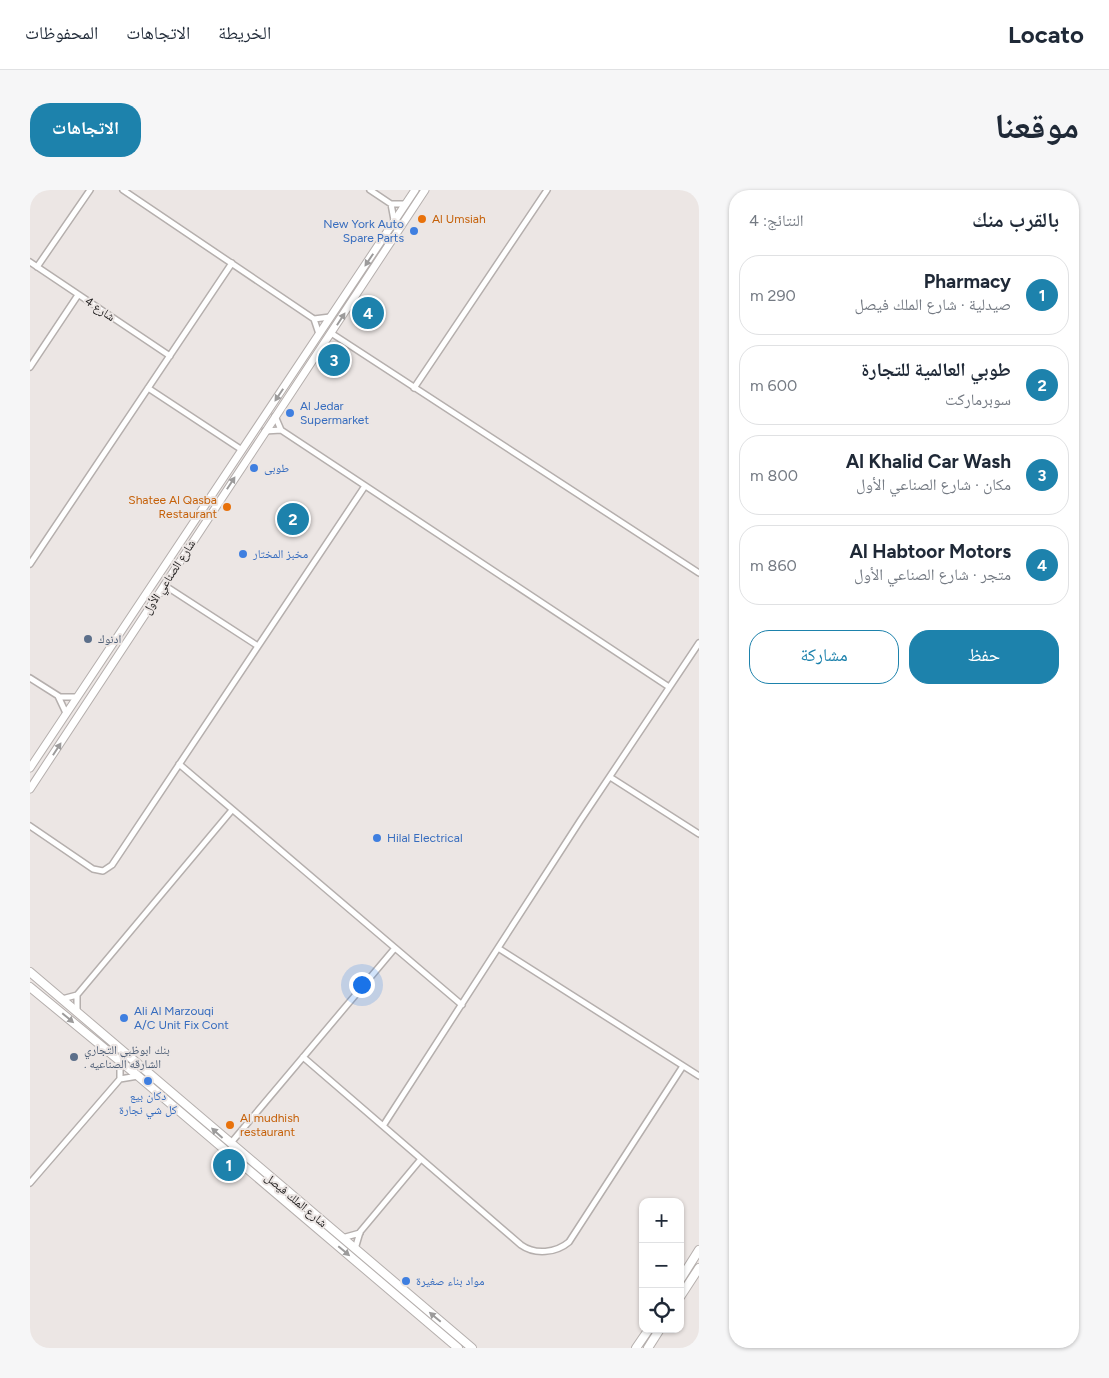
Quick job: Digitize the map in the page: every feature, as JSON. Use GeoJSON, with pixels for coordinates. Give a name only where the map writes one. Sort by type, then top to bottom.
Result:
{"type":"FeatureCollection","features":[{"type":"Feature","properties":{"kind":"main road","name":"شارع الصناعي الأول"},"geometry":{"type":"LineString","coordinates":[[30,768],[415,190]]}},
{"type":"Feature","properties":{"kind":"main road","name":"شارع الصناعي الأول"},"geometry":{"type":"LineString","coordinates":[[30,789],[426,190]]}},
{"type":"Feature","properties":{"kind":"main road","name":"شارع الملك فيصل"},"geometry":{"type":"LineString","coordinates":[[30,972],[472,1348]]}},
{"type":"Feature","properties":{"kind":"main road","name":"شارع الملك فيصل"},"geometry":{"type":"LineString","coordinates":[[30,988],[138,1076],[458,1348]]}},
{"type":"Feature","properties":{"kind":"main road"},"geometry":{"type":"LineString","coordinates":[[684,1274],[699,1250]]}},
{"type":"Feature","properties":{"kind":"main road"},"geometry":{"type":"LineString","coordinates":[[684,1291],[699,1268]]}},
{"type":"Feature","properties":{"kind":"main road"},"geometry":{"type":"LineString","coordinates":[[636,1348],[646,1333]]}},
{"type":"Feature","properties":{"kind":"main road"},"geometry":{"type":"LineString","coordinates":[[650,1346],[658,1333]]}},
{"type":"Feature","properties":{"kind":"street"},"geometry":{"type":"LineString","coordinates":[[37,267],[90,190]]}},
{"type":"Feature","properties":{"kind":"street"},"geometry":{"type":"LineString","coordinates":[[123,190],[314,319],[320,334]]}},
{"type":"Feature","properties":{"kind":"street"},"geometry":{"type":"LineString","coordinates":[[370,190],[391,204],[406,204]]}},
{"type":"Feature","properties":{"kind":"street"},"geometry":{"type":"LineString","coordinates":[[414,388],[547,190]]}},
{"type":"Feature","properties":{"kind":"street"},"geometry":{"type":"LineString","coordinates":[[391,204],[394,222]]}},
{"type":"Feature","properties":{"kind":"street","name":"شارع 4"},"geometry":{"type":"LineString","coordinates":[[30,262],[170,356]]}},
{"type":"Feature","properties":{"kind":"street"},"geometry":{"type":"LineString","coordinates":[[30,564],[232,263]]}},
{"type":"Feature","properties":{"kind":"street"},"geometry":{"type":"LineString","coordinates":[[30,367],[78,295]]}},
{"type":"Feature","properties":{"kind":"street"},"geometry":{"type":"LineString","coordinates":[[314,319],[330,317]]}},
{"type":"Feature","properties":{"kind":"street"},"geometry":{"type":"LineString","coordinates":[[331,333],[699,573]]}},
{"type":"Feature","properties":{"kind":"street"},"geometry":{"type":"LineString","coordinates":[[148,388],[242,450]]}},
{"type":"Feature","properties":{"kind":"street"},"geometry":{"type":"LineString","coordinates":[[275,416],[281,430],[669,688]]}},
{"type":"Feature","properties":{"kind":"street"},"geometry":{"type":"LineString","coordinates":[[265,431],[281,430]]}},
{"type":"Feature","properties":{"kind":"street"},"geometry":{"type":"LineString","coordinates":[[30,826],[93,869],[103,871],[108,869],[365,486]]}},
{"type":"Feature","properties":{"kind":"street"},"geometry":{"type":"LineString","coordinates":[[164,585],[258,646]]}},
{"type":"Feature","properties":{"kind":"street"},"geometry":{"type":"LineString","coordinates":[[383,1126],[699,643]]}},
{"type":"Feature","properties":{"kind":"street"},"geometry":{"type":"LineString","coordinates":[[30,678],[57,696],[77,697]]}},
{"type":"Feature","properties":{"kind":"street"},"geometry":{"type":"LineString","coordinates":[[57,696],[66,713]]}},
{"type":"Feature","properties":{"kind":"street"},"geometry":{"type":"LineString","coordinates":[[179,764],[462,1005]]}},
{"type":"Feature","properties":{"kind":"street"},"geometry":{"type":"LineString","coordinates":[[610,777],[699,834]]}},
{"type":"Feature","properties":{"kind":"street"},"geometry":{"type":"LineString","coordinates":[[61,999],[77,995],[232,810]]}},
{"type":"Feature","properties":{"kind":"street"},"geometry":{"type":"LineString","coordinates":[[230,1144],[395,948]]}},
{"type":"Feature","properties":{"kind":"street"},"geometry":{"type":"LineString","coordinates":[[498,948],[699,1076]]}},
{"type":"Feature","properties":{"kind":"street"},"geometry":{"type":"LineString","coordinates":[[77,995],[77,1012]]}},
{"type":"Feature","properties":{"kind":"street"},"geometry":{"type":"LineString","coordinates":[[303,1057],[525,1248],[542,1252],[560,1248],[571,1240],[682,1066]]}},
{"type":"Feature","properties":{"kind":"street"},"geometry":{"type":"LineString","coordinates":[[120,1061],[120,1079]]}},
{"type":"Feature","properties":{"kind":"street"},"geometry":{"type":"LineString","coordinates":[[30,1183],[120,1079],[138,1076]]}},
{"type":"Feature","properties":{"kind":"street"},"geometry":{"type":"LineString","coordinates":[[355,1250],[360,1232],[421,1159]]}},
{"type":"Feature","properties":{"kind":"street"},"geometry":{"type":"LineString","coordinates":[[342,1238],[360,1232]]}},
{"type":"Feature","properties":{"kind":"place","name":"Al Umsiah"},"geometry":{"type":"Point","coordinates":[422,219]}},
{"type":"Feature","properties":{"kind":"place","name":"New York Auto Spare Parts"},"geometry":{"type":"Point","coordinates":[414,231]}},
{"type":"Feature","properties":{"kind":"place","name":"Al Habtoor Motors"},"geometry":{"type":"Point","coordinates":[368,313]}},
{"type":"Feature","properties":{"kind":"place","name":"Al Khalid Car Wash"},"geometry":{"type":"Point","coordinates":[334,360]}},
{"type":"Feature","properties":{"kind":"place","name":"Al Jedar Supermarket"},"geometry":{"type":"Point","coordinates":[290,413]}},
{"type":"Feature","properties":{"kind":"place","name":"طوبى"},"geometry":{"type":"Point","coordinates":[254,468]}},
{"type":"Feature","properties":{"kind":"place","name":"Shatee Al Qasba Restaurant"},"geometry":{"type":"Point","coordinates":[227,507]}},
{"type":"Feature","properties":{"kind":"place","name":"طوبي العالمية للتجارة"},"geometry":{"type":"Point","coordinates":[293,519]}},
{"type":"Feature","properties":{"kind":"place","name":"مخبز المختار"},"geometry":{"type":"Point","coordinates":[243,554]}},
{"type":"Feature","properties":{"kind":"place","name":"ادنوك"},"geometry":{"type":"Point","coordinates":[88,639]}},
{"type":"Feature","properties":{"kind":"place","name":"Hilal Electrical"},"geometry":{"type":"Point","coordinates":[377,838]}},
{"type":"Feature","properties":{"kind":"place","name":"Ali Al Marzouqi A/C Unit Fix Cont"},"geometry":{"type":"Point","coordinates":[124,1018]}},
{"type":"Feature","properties":{"kind":"place","name":"بنك ابوظبي التجاري . الشارقه الصناعيه"},"geometry":{"type":"Point","coordinates":[74,1057]}},
{"type":"Feature","properties":{"kind":"place","name":"دكان بيع كل شي نجارة"},"geometry":{"type":"Point","coordinates":[148,1081]}},
{"type":"Feature","properties":{"kind":"place","name":"Al mudhish restaurant"},"geometry":{"type":"Point","coordinates":[230,1125]}},
{"type":"Feature","properties":{"kind":"place","name":"Pharmacy"},"geometry":{"type":"Point","coordinates":[229,1165]}},
{"type":"Feature","properties":{"kind":"place","name":"مواد بناء صغيرة"},"geometry":{"type":"Point","coordinates":[406,1281]}}]}
